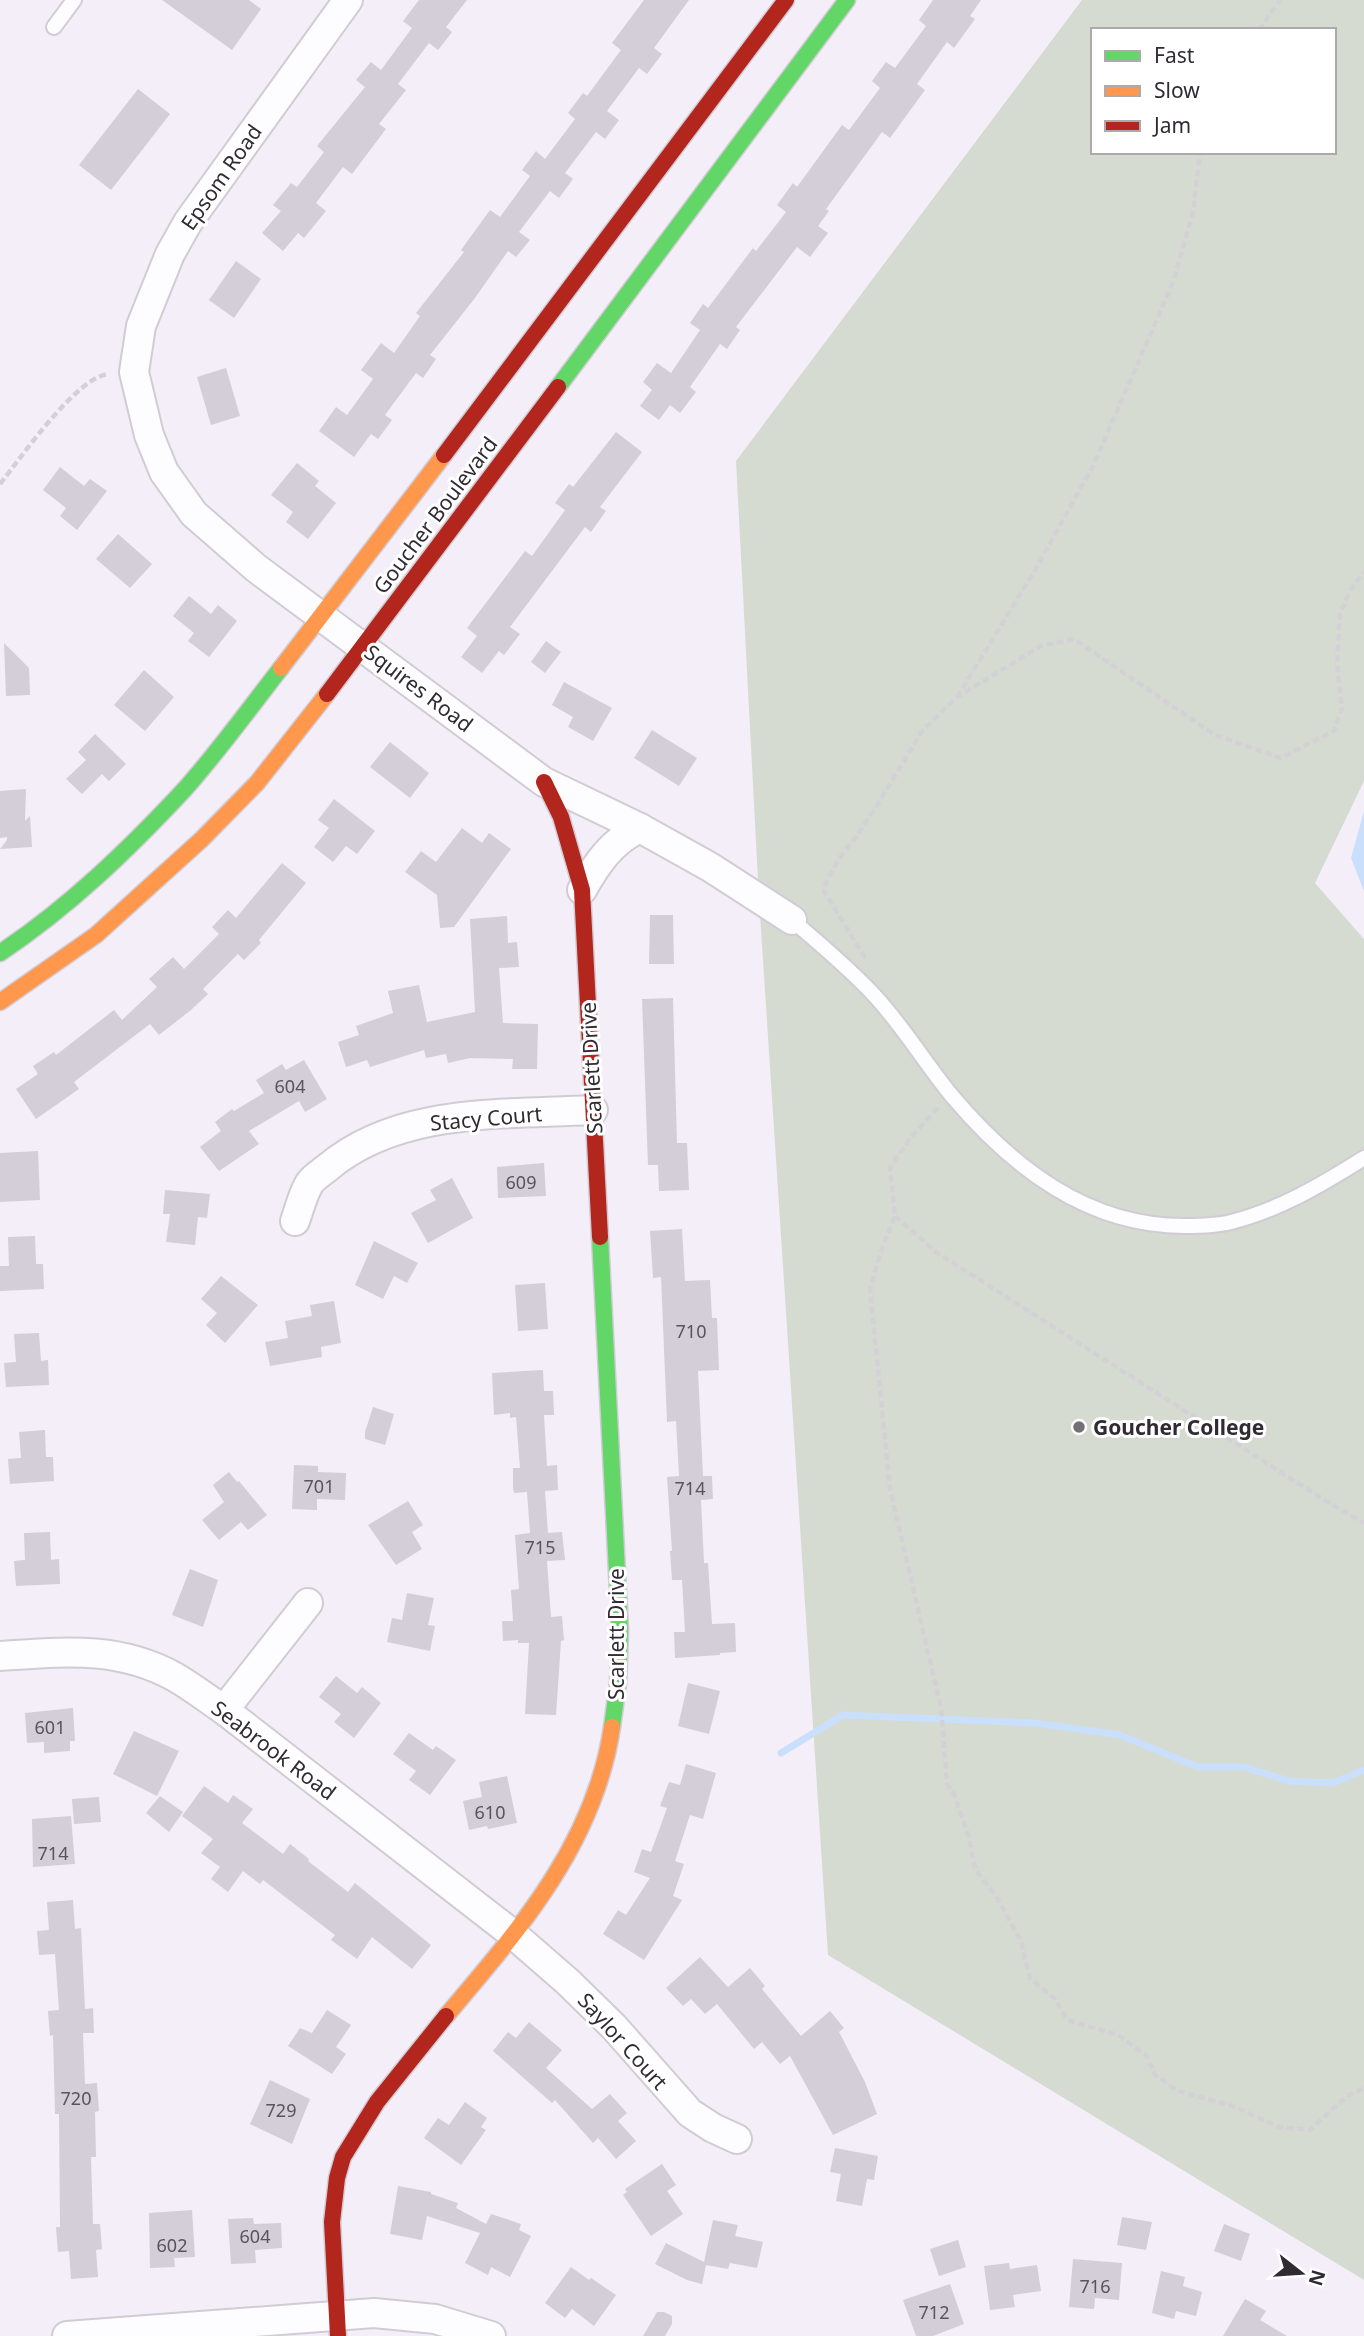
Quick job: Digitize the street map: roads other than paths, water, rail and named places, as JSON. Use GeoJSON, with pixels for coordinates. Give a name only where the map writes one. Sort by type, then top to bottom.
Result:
{"type":"FeatureCollection","features":[{"type":"Feature","properties":{"kind":"main road","name":"Goucher Boulevard"},"geometry":{"type":"LineString","coordinates":[[0,953],[27,935],[102,874],[185,788],[322,617],[786,0]]}},
{"type":"Feature","properties":{"kind":"main road","name":"Goucher Boulevard"},"geometry":{"type":"LineString","coordinates":[[0,1002],[96,935],[202,839],[257,783],[363,647],[847,0]]}},
{"type":"Feature","properties":{"kind":"main road","name":"Scarlett Drive"},"geometry":{"type":"LineString","coordinates":[[337,2326],[332,2220],[335,2185],[344,2156],[384,2090],[514,1935],[556,1877],[581,1831],[611,1742],[619,1681],[621,1631],[582,890],[561,817],[544,782]]}},
{"type":"Feature","properties":{"kind":"main road"},"geometry":{"type":"LineString","coordinates":[[0,931],[27,935]]}},
{"type":"Feature","properties":{"kind":"main road"},"geometry":{"type":"LineString","coordinates":[[0,1018],[34,980]]}},
{"type":"Feature","properties":{"kind":"street","name":"Epsom Road"},"geometry":{"type":"LineString","coordinates":[[134,372],[141,326],[170,254],[188,222],[348,0]]}},
{"type":"Feature","properties":{"kind":"street","name":"Squires Road"},"geometry":{"type":"LineString","coordinates":[[134,372],[149,435],[164,472],[194,514],[257,568],[544,782],[640,828],[710,867],[792,920]]}},
{"type":"Feature","properties":{"kind":"street"},"geometry":{"type":"LineString","coordinates":[[582,890],[594,868],[611,847],[640,828]]}},
{"type":"Feature","properties":{"kind":"street","name":"Stacy Court"},"geometry":{"type":"LineString","coordinates":[[295,1221],[309,1184],[334,1162],[361,1145],[386,1134],[418,1124],[463,1117],[593,1110]]}},
{"type":"Feature","properties":{"kind":"street"},"geometry":{"type":"LineString","coordinates":[[224,1710],[308,1602]]}},
{"type":"Feature","properties":{"kind":"street","name":"Seabrook Road"},"geometry":{"type":"LineString","coordinates":[[0,1656],[99,1652],[124,1657],[174,1677],[224,1710],[514,1935]]}},
{"type":"Feature","properties":{"kind":"street","name":"Saylor Court"},"geometry":{"type":"LineString","coordinates":[[514,1935],[614,2027],[690,2113],[713,2129],[737,2139]]}},
{"type":"Feature","properties":{"kind":"street"},"geometry":{"type":"LineString","coordinates":[[67,2336],[337,2326],[399,2314],[435,2319],[491,2336]]}},
{"type":"Feature","properties":{"kind":"lane"},"geometry":{"type":"LineString","coordinates":[[54,27],[74,0]]}},
{"type":"Feature","properties":{"kind":"lane"},"geometry":{"type":"LineString","coordinates":[[792,920],[874,995],[977,1124],[1018,1162],[1052,1188],[1099,1211],[1138,1222],[1177,1226],[1229,1223],[1265,1212],[1306,1192],[1364,1157]]}},
{"type":"Feature","properties":{"kind":"water"},"geometry":{"type":"Polygon","coordinates":[[[1364,811],[1364,891],[1351,858],[1364,811]]]}},
{"type":"Feature","properties":{"kind":"waterway"},"geometry":{"type":"LineString","coordinates":[[781,1753],[843,1715],[1035,1723],[1120,1735],[1198,1767],[1244,1767],[1289,1781],[1333,1783],[1364,1770]]}},
{"type":"Feature","properties":{"kind":"place","name":"Goucher College"},"geometry":{"type":"Point","coordinates":[1079,1427]}}]}
